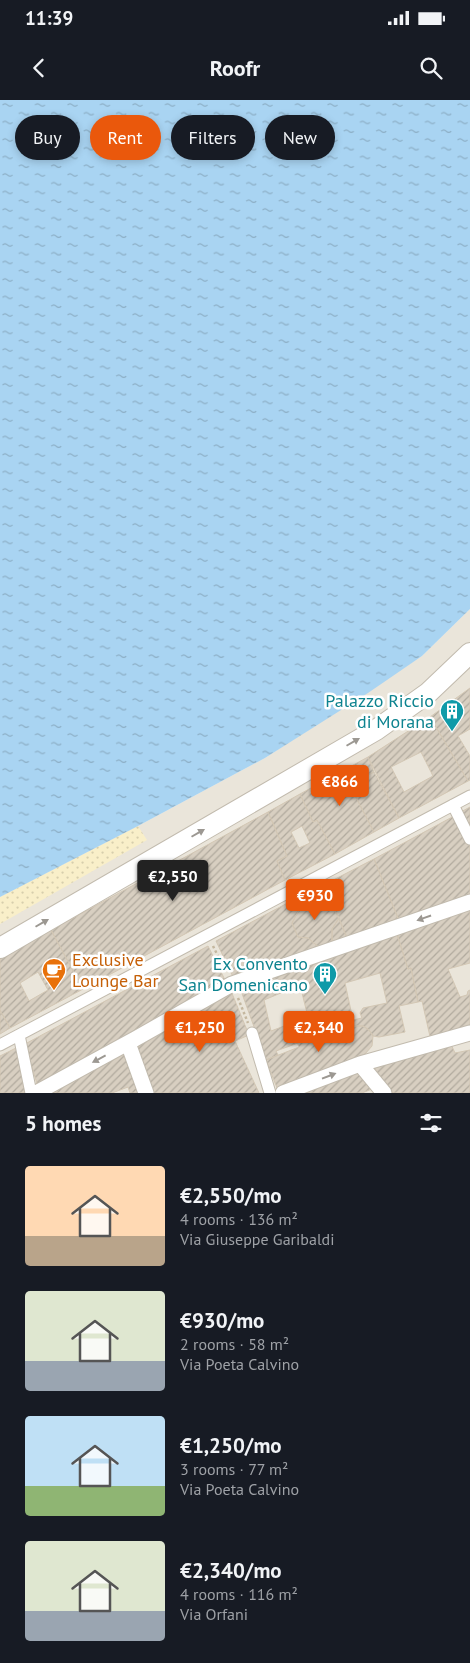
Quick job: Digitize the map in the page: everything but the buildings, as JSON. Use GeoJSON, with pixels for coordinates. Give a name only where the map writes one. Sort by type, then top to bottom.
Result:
{"type":"FeatureCollection","features":[{"type":"Feature","properties":{"kind":"street"},"geometry":{"type":"LineString","coordinates":[[0,948],[376,730],[428,693],[470,652]]}},
{"type":"Feature","properties":{"kind":"street"},"geometry":{"type":"LineString","coordinates":[[0,1044],[470,796]]}},
{"type":"Feature","properties":{"kind":"street"},"geometry":{"type":"LineString","coordinates":[[453,806],[470,839]]}},
{"type":"Feature","properties":{"kind":"street"},"geometry":{"type":"LineString","coordinates":[[36,1093],[232,984],[470,902]]}},
{"type":"Feature","properties":{"kind":"street"},"geometry":{"type":"LineString","coordinates":[[252,1033],[270,1093]]}},
{"type":"Feature","properties":{"kind":"street"},"geometry":{"type":"LineString","coordinates":[[283,1093],[360,1064],[470,1033]]}},
{"type":"Feature","properties":{"kind":"street"},"geometry":{"type":"LineString","coordinates":[[19,1035],[31,1093]]}},
{"type":"Feature","properties":{"kind":"street"},"geometry":{"type":"LineString","coordinates":[[128,1043],[146,1093]]}},
{"type":"Feature","properties":{"kind":"street"},"geometry":{"type":"LineString","coordinates":[[360,1064],[384,1093]]}},
{"type":"Feature","properties":{"kind":"path"},"geometry":{"type":"LineString","coordinates":[[207,936],[232,984],[252,1033]]}},
{"type":"Feature","properties":{"kind":"shaded area"},"geometry":{"type":"Polygon","coordinates":[[[470,609],[470,1093],[0,1093],[0,897],[265,758],[422,656],[470,609]]]}},
{"type":"Feature","properties":{"kind":"sand"},"geometry":{"type":"Polygon","coordinates":[[[138,826],[147,840],[0,924],[0,897],[138,826]]]}},
{"type":"Feature","properties":{"kind":"water"},"geometry":{"type":"Polygon","coordinates":[[[0,100],[470,100],[470,609],[422,656],[368,693],[265,758],[0,897],[0,100]]]}},
{"type":"Feature","properties":{"kind":"place","name":"Palazzo Riccio di Morana"},"geometry":{"type":"Point","coordinates":[452,732]}},
{"type":"Feature","properties":{"kind":"place","name":"Exclusive Lounge Bar"},"geometry":{"type":"Point","coordinates":[54,991]}},
{"type":"Feature","properties":{"kind":"place","name":"Ex Convento San Domenicano"},"geometry":{"type":"Point","coordinates":[325,995]}}]}
